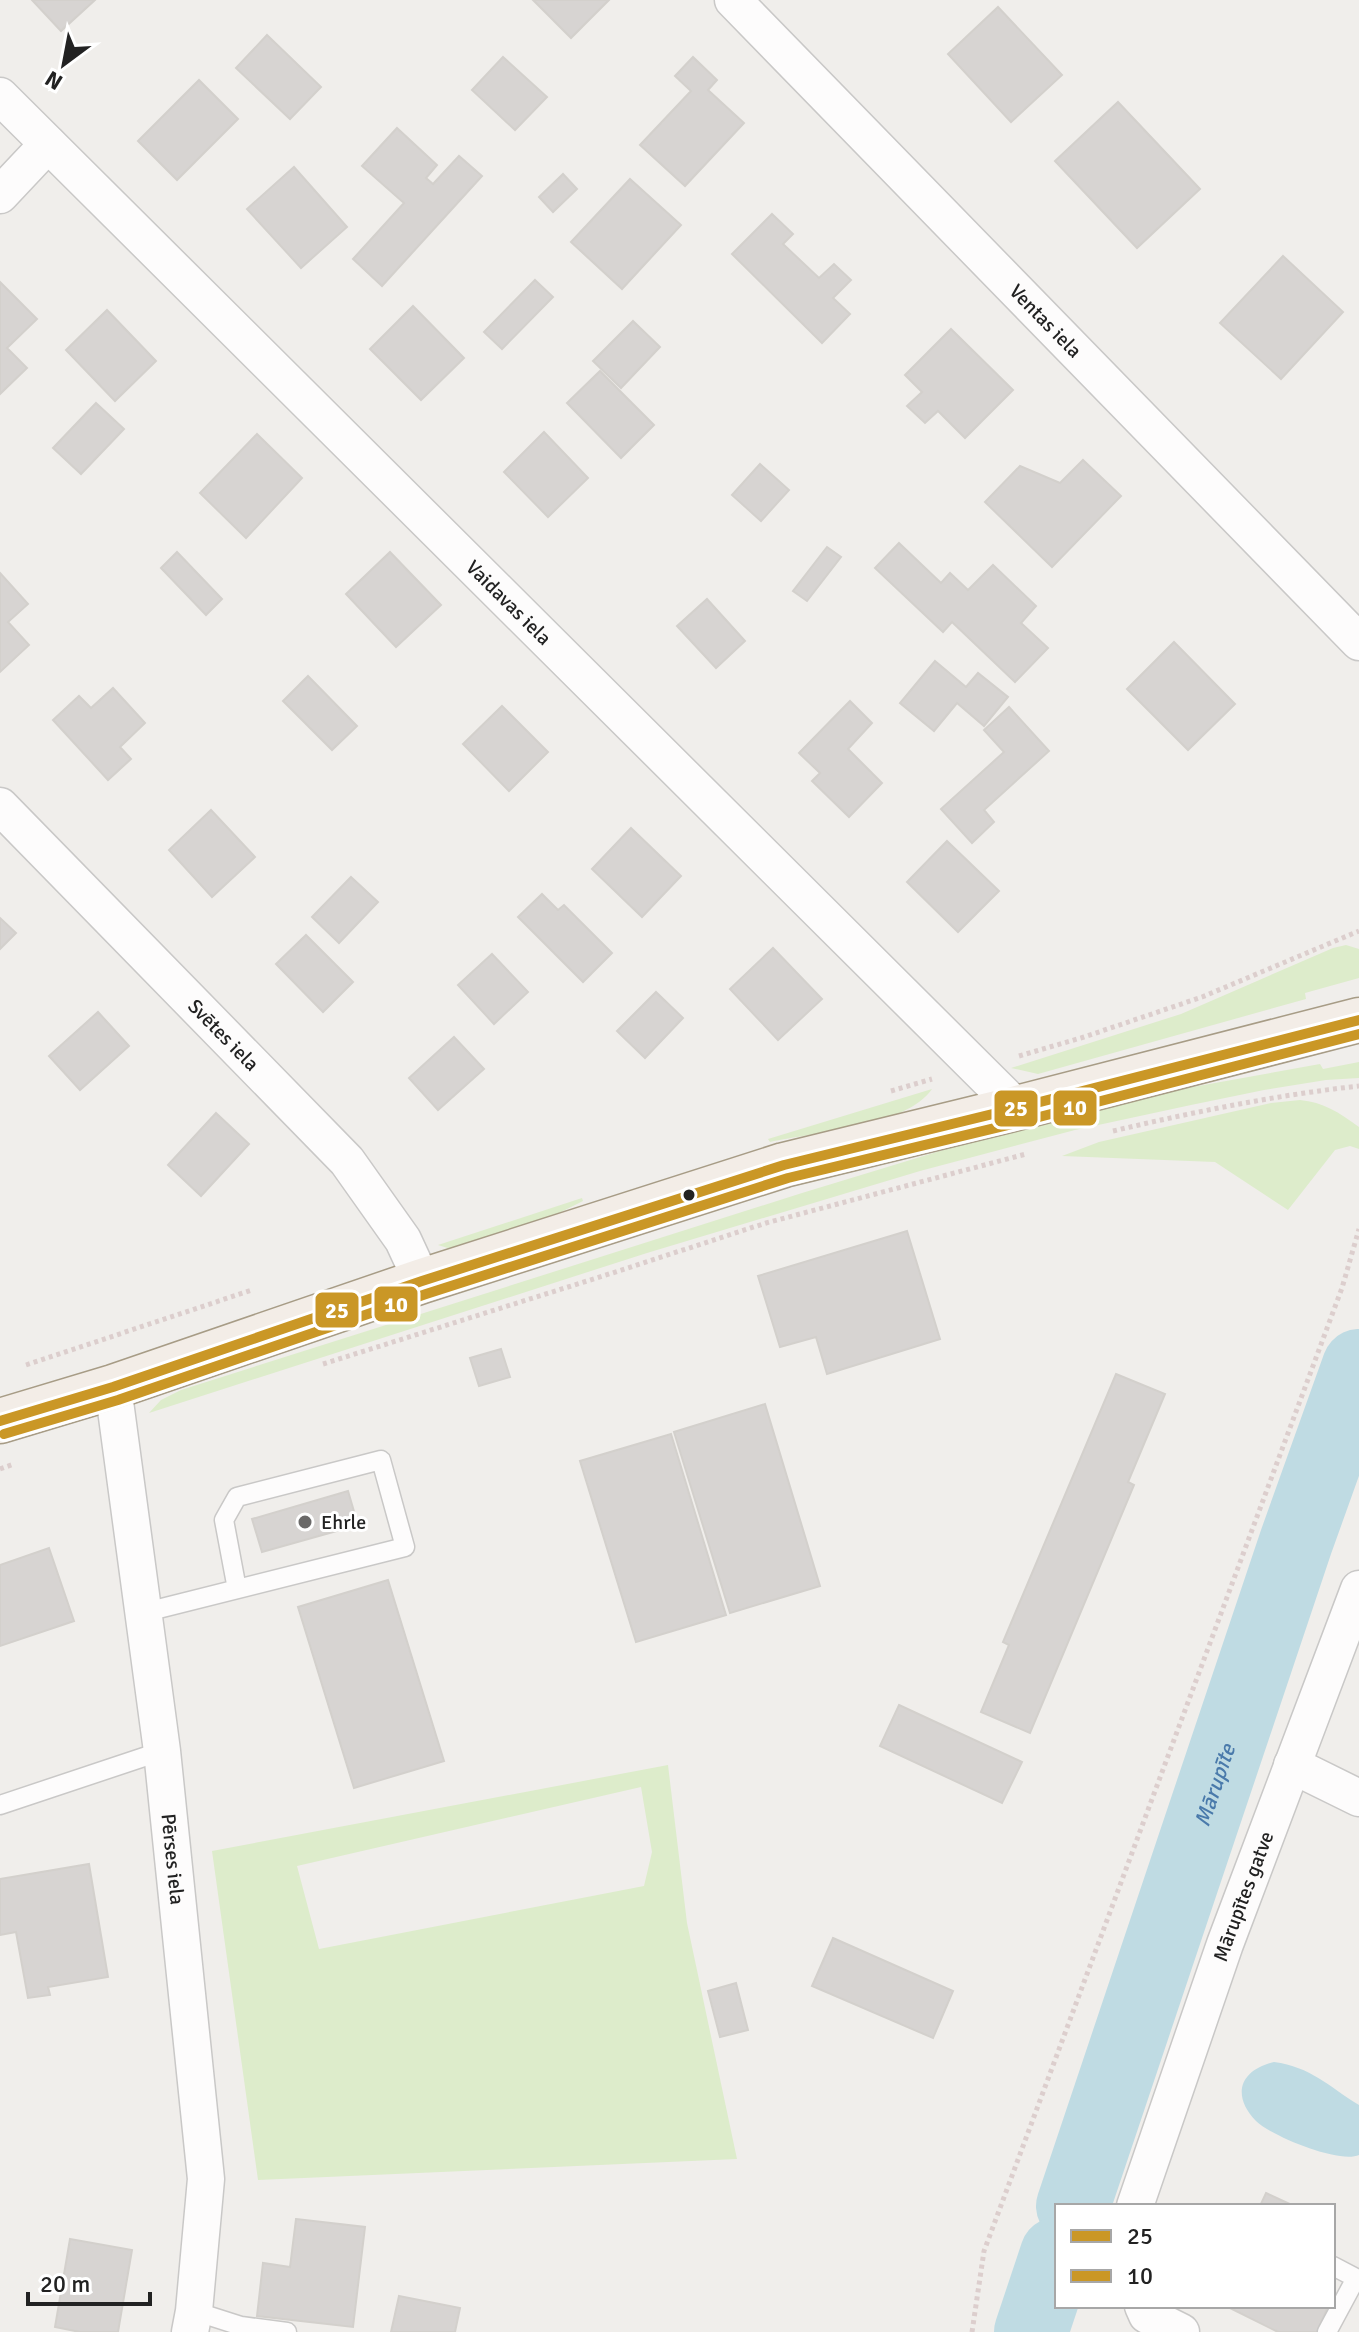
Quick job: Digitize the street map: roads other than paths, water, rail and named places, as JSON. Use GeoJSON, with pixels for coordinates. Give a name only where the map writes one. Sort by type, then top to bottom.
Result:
{"type":"FeatureCollection","features":[{"type":"Feature","properties":{"kind":"main road"},"geometry":{"type":"LineString","coordinates":[[0,1421],[113,1387],[422,1281],[784,1165],[1359,1020]]}},
{"type":"Feature","properties":{"kind":"street","name":"Ventas iela"},"geometry":{"type":"LineString","coordinates":[[733,0],[1359,642]]}},
{"type":"Feature","properties":{"kind":"street","name":"Vaidavas iela"},"geometry":{"type":"LineString","coordinates":[[0,96],[1017,1108]]}},
{"type":"Feature","properties":{"kind":"street"},"geometry":{"type":"LineString","coordinates":[[0,195],[48,144]]}},
{"type":"Feature","properties":{"kind":"street","name":"Svētes iela"},"geometry":{"type":"LineString","coordinates":[[0,806],[347,1161],[403,1240],[422,1281]]}},
{"type":"Feature","properties":{"kind":"street","name":"Pērses iela"},"geometry":{"type":"LineString","coordinates":[[113,1387],[162,1751],[206,2179],[192,2322]]}},
{"type":"Feature","properties":{"kind":"street","name":"Mārupītes gatve"},"geometry":{"type":"LineString","coordinates":[[1136,2204],[1225,1944],[1359,1589]]}},
{"type":"Feature","properties":{"kind":"street"},"geometry":{"type":"LineString","coordinates":[[1292,1765],[1359,1798]]}},
{"type":"Feature","properties":{"kind":"street"},"geometry":{"type":"LineString","coordinates":[[1145,2310],[1181,2332]]}},
{"type":"Feature","properties":{"kind":"lane"},"geometry":{"type":"LineString","coordinates":[[142,1613],[405,1547],[381,1460],[237,1497],[224,1520],[237,1589]]}},
{"type":"Feature","properties":{"kind":"lane"},"geometry":{"type":"LineString","coordinates":[[0,1805],[162,1751]]}},
{"type":"Feature","properties":{"kind":"lane"},"geometry":{"type":"LineString","coordinates":[[1327,2332],[1356,2278],[1335,2267]]}},
{"type":"Feature","properties":{"kind":"lane"},"geometry":{"type":"LineString","coordinates":[[192,2322],[287,2332]]}},
{"type":"Feature","properties":{"kind":"water"},"geometry":{"type":"Polygon","coordinates":[[[1274,2062],[1299,2068],[1319,2078],[1359,2105],[1359,2155],[1337,2156],[1306,2147],[1256,2121],[1243,2102],[1243,2085],[1253,2071],[1274,2062]]]}},
{"type":"Feature","properties":{"kind":"waterway","name":"Mārupīte"},"geometry":{"type":"LineString","coordinates":[[1074,2204],[1296,1542],[1359,1366]]}},
{"type":"Feature","properties":{"kind":"waterway","name":"Mārupīte"},"geometry":{"type":"LineString","coordinates":[[1031,2332],[1055,2260]]}},
{"type":"Feature","properties":{"kind":"place","name":"Ehrle"},"geometry":{"type":"Point","coordinates":[305,1522]}}]}
